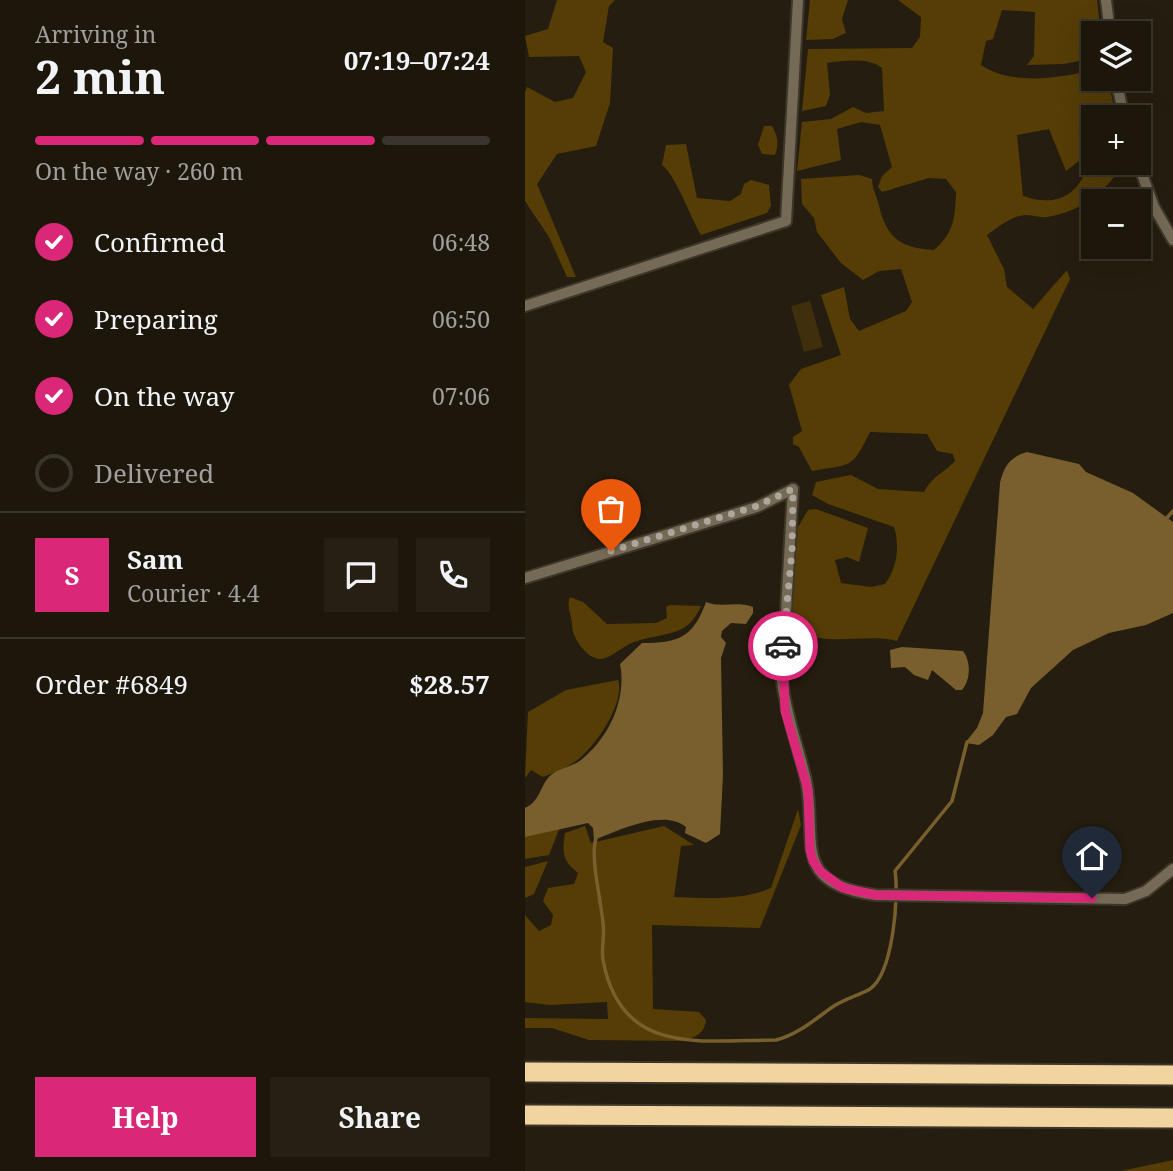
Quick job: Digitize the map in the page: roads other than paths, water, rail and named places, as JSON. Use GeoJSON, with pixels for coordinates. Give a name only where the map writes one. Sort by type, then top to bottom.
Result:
{"type":"FeatureCollection","features":[{"type":"Feature","properties":{"kind":"highway"},"geometry":{"type":"LineString","coordinates":[[525,1072],[1173,1074]]}},
{"type":"Feature","properties":{"kind":"highway"},"geometry":{"type":"LineString","coordinates":[[525,1115],[1173,1118]]}},
{"type":"Feature","properties":{"kind":"street"},"geometry":{"type":"LineString","coordinates":[[525,306],[786,221],[798,0]]}},
{"type":"Feature","properties":{"kind":"street"},"geometry":{"type":"LineString","coordinates":[[1106,0],[1109,21]]}},
{"type":"Feature","properties":{"kind":"street"},"geometry":{"type":"LineString","coordinates":[[1142,175],[1154,207],[1173,240]]}},
{"type":"Feature","properties":{"kind":"street"},"geometry":{"type":"LineString","coordinates":[[525,578],[757,506],[793,489],[782,681],[785,711],[808,790],[810,850],[821,872],[843,888],[876,895],[1125,899],[1146,891],[1173,869]]}},
{"type":"Feature","properties":{"kind":"waterway"},"geometry":{"type":"LineString","coordinates":[[1165,520],[1173,511]]}},
{"type":"Feature","properties":{"kind":"waterway"},"geometry":{"type":"LineString","coordinates":[[596,838],[594,856],[603,928],[603,960],[613,991],[627,1013],[646,1028],[668,1036],[693,1040],[784,1038],[836,1005],[870,989],[878,980],[893,934],[895,871],[952,801],[967,742]]}}]}
